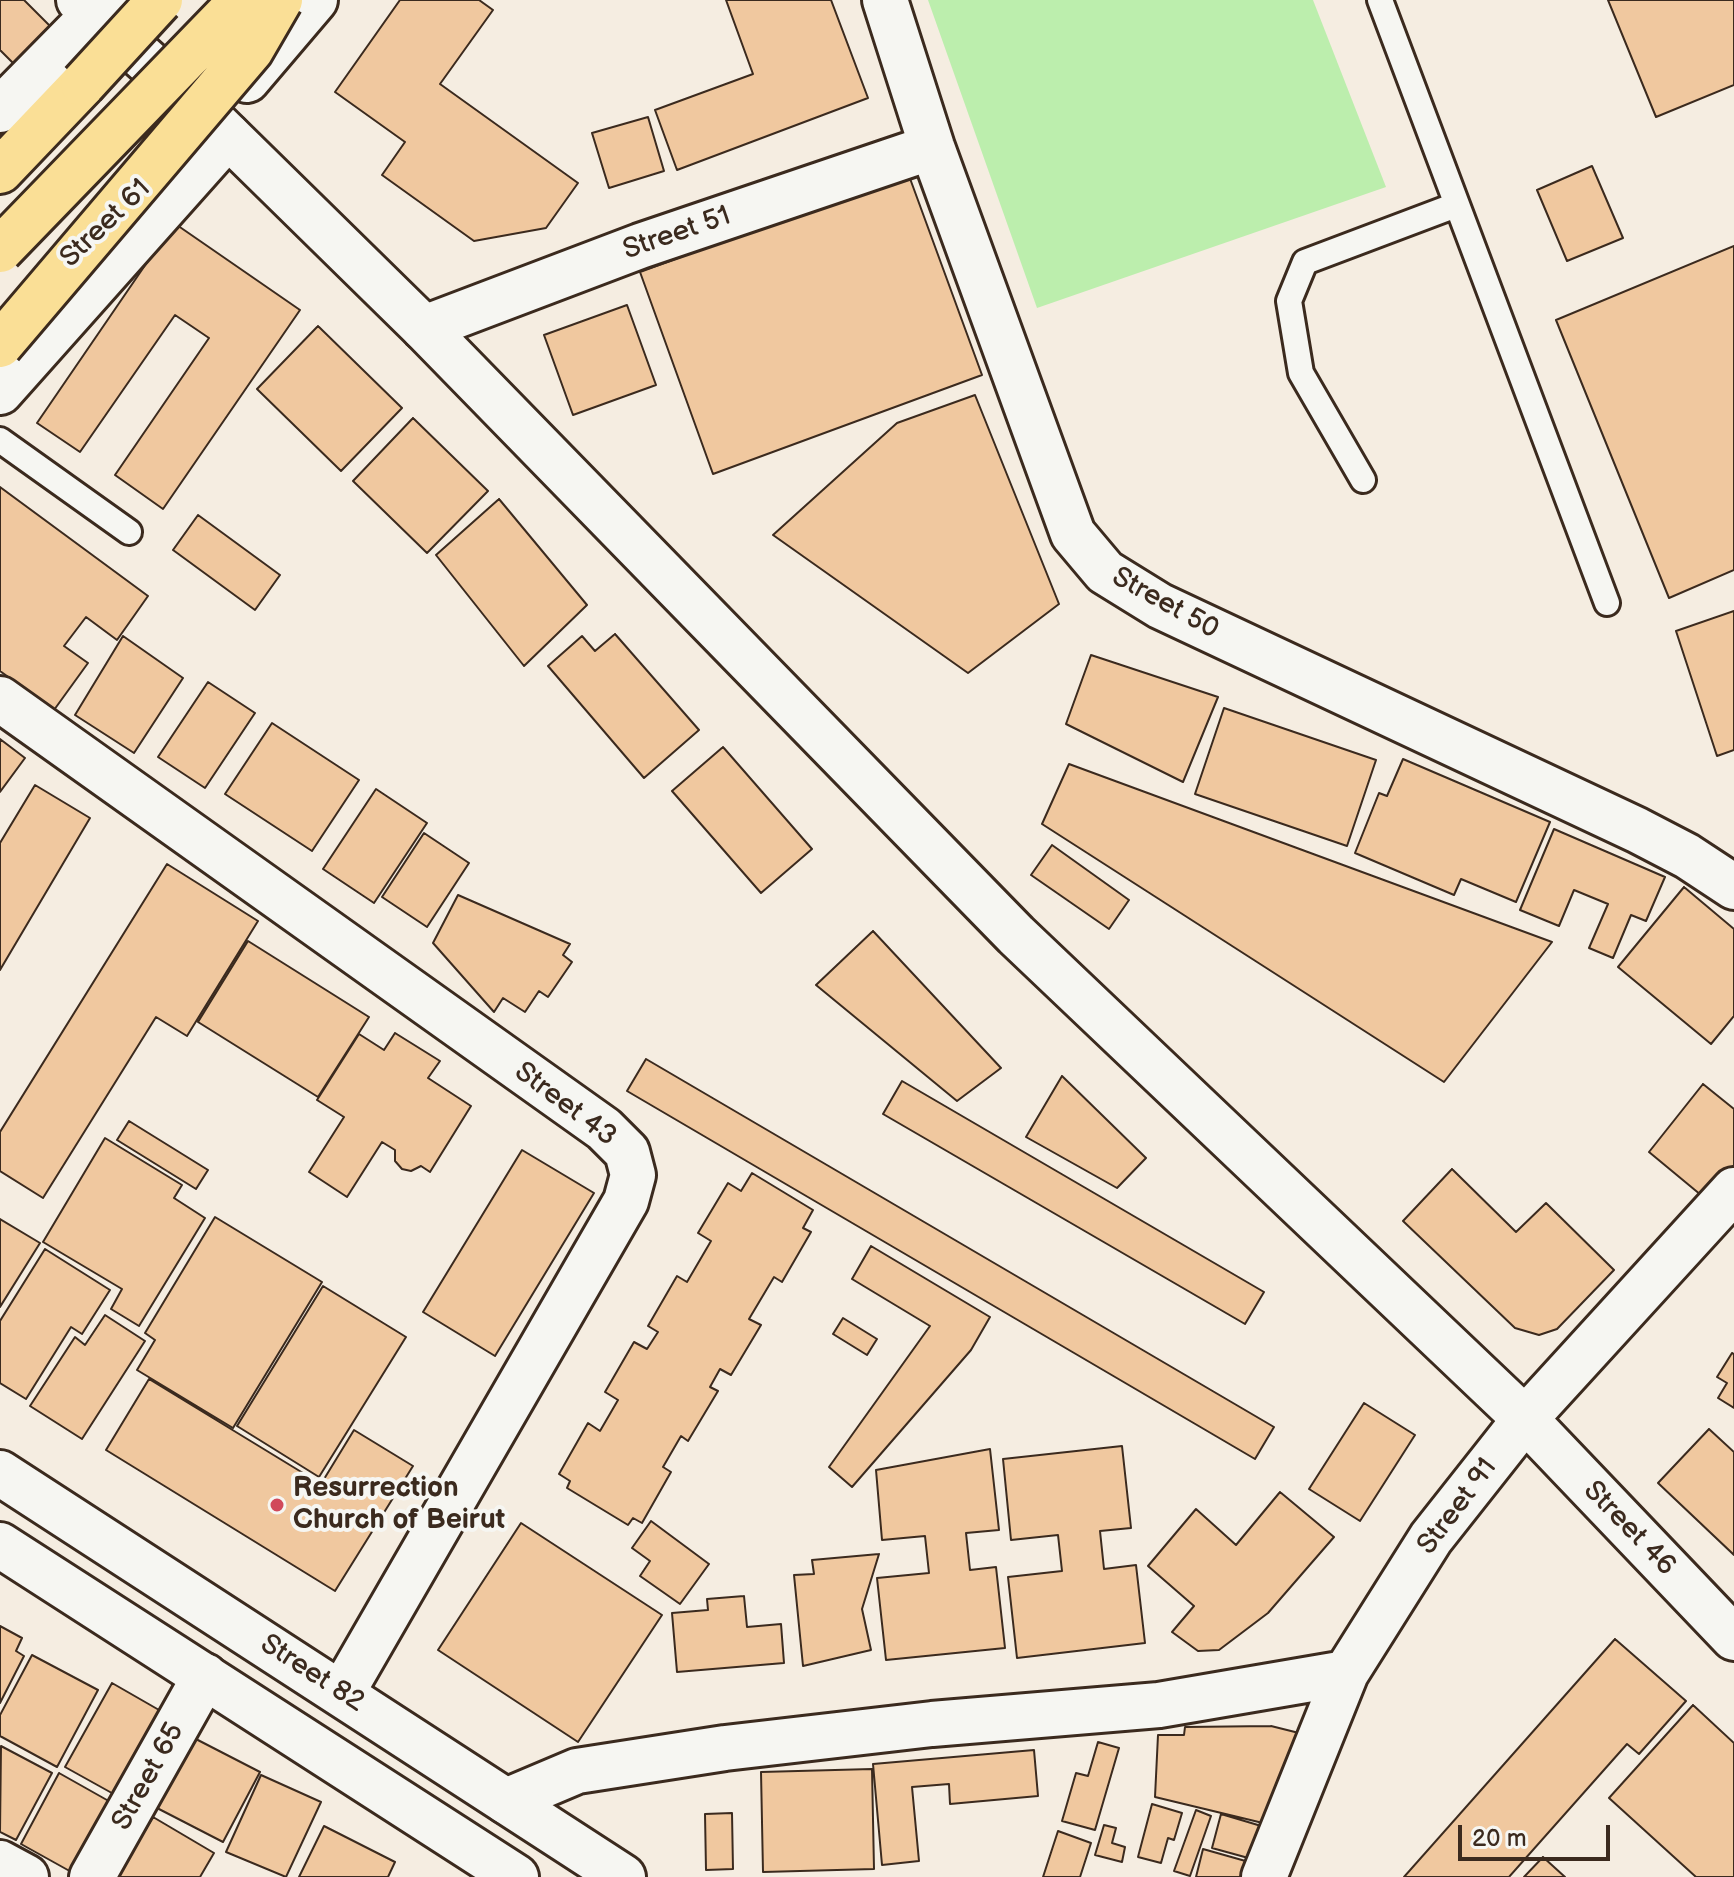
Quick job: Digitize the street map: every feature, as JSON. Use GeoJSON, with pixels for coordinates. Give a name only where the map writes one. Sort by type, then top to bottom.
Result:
{"type":"FeatureCollection","features":[{"type":"Feature","properties":{"kind":"highway"},"geometry":{"type":"LineString","coordinates":[[0,171],[160,0]]}},
{"type":"Feature","properties":{"kind":"highway"},"geometry":{"type":"LineString","coordinates":[[0,250],[242,0]]}},
{"type":"Feature","properties":{"kind":"highway"},"geometry":{"type":"LineString","coordinates":[[0,345],[251,50],[280,0]]}},
{"type":"Feature","properties":{"kind":"street"},"geometry":{"type":"LineString","coordinates":[[0,392],[220,128],[315,0]]}},
{"type":"Feature","properties":{"kind":"street","name":"Street 50"},"geometry":{"type":"LineString","coordinates":[[885,0],[932,147],[1073,534],[1105,572],[1160,606],[1650,837],[1734,887]]}},
{"type":"Feature","properties":{"kind":"street"},"geometry":{"type":"LineString","coordinates":[[0,110],[94,5]]}},
{"type":"Feature","properties":{"kind":"street","name":"Street 46"},"geometry":{"type":"LineString","coordinates":[[94,5],[424,328],[1016,935],[1525,1419],[1734,1638]]}},
{"type":"Feature","properties":{"kind":"street","name":"Street 61"},"geometry":{"type":"LineString","coordinates":[[0,328],[220,128]]}},
{"type":"Feature","properties":{"kind":"street","name":"Street 51"},"geometry":{"type":"LineString","coordinates":[[424,328],[640,246],[932,147]]}},
{"type":"Feature","properties":{"kind":"street","name":"Street 43"},"geometry":{"type":"LineString","coordinates":[[0,699],[604,1129],[627,1152],[633,1175],[626,1201],[342,1693]]}},
{"type":"Feature","properties":{"kind":"street","name":"Street 91"},"geometry":{"type":"LineString","coordinates":[[1264,1877],[1346,1673],[1431,1538],[1525,1419],[1734,1190]]}},
{"type":"Feature","properties":{"kind":"street","name":"Street 82"},"geometry":{"type":"LineString","coordinates":[[0,1473],[623,1877]]}},
{"type":"Feature","properties":{"kind":"street","name":"Street 82"},"geometry":{"type":"LineString","coordinates":[[0,1545],[205,1676],[470,1863],[516,1877]]}},
{"type":"Feature","properties":{"kind":"street"},"geometry":{"type":"LineString","coordinates":[[506,1801],[577,1771],[932,1724],[1159,1705],[1346,1673]]}},
{"type":"Feature","properties":{"kind":"street","name":"Street 65"},"geometry":{"type":"LineString","coordinates":[[92,1877],[205,1676]]}},
{"type":"Feature","properties":{"kind":"street"},"geometry":{"type":"LineString","coordinates":[[0,1863],[26,1877]]}},
{"type":"Feature","properties":{"kind":"lane"},"geometry":{"type":"LineString","coordinates":[[1380,0],[1607,603]]}},
{"type":"Feature","properties":{"kind":"lane"},"geometry":{"type":"LineString","coordinates":[[1363,480],[1301,373],[1289,301],[1305,262],[1456,205]]}},
{"type":"Feature","properties":{"kind":"lane"},"geometry":{"type":"LineString","coordinates":[[0,440],[129,532]]}},
{"type":"Feature","properties":{"kind":"green space"},"geometry":{"type":"Polygon","coordinates":[[[928,0],[1313,0],[1386,187],[1037,308],[928,0]]]}},
{"type":"Feature","properties":{"kind":"building"},"geometry":{"type":"Polygon","coordinates":[[[0,0],[24,0],[61,37],[24,74],[0,50],[0,0]]]}},
{"type":"Feature","properties":{"kind":"building"},"geometry":{"type":"Polygon","coordinates":[[[400,0],[479,0],[493,10],[440,84],[578,183],[546,228],[474,241],[382,175],[405,142],[335,92],[400,0]]]}},
{"type":"Feature","properties":{"kind":"building"},"geometry":{"type":"Polygon","coordinates":[[[726,0],[831,0],[868,98],[677,170],[655,110],[753,74],[726,0]]]}},
{"type":"Feature","properties":{"kind":"building"},"geometry":{"type":"Polygon","coordinates":[[[1608,0],[1734,0],[1734,85],[1656,117],[1608,0]]]}},
{"type":"Feature","properties":{"kind":"building"},"geometry":{"type":"Polygon","coordinates":[[[648,117],[664,171],[609,188],[592,133],[648,117]]]}},
{"type":"Feature","properties":{"kind":"building"},"geometry":{"type":"Polygon","coordinates":[[[1592,166],[1623,238],[1567,261],[1537,190],[1592,166]]]}},
{"type":"Feature","properties":{"kind":"building"},"geometry":{"type":"Polygon","coordinates":[[[908,173],[982,375],[713,474],[640,272],[908,173]]]}},
{"type":"Feature","properties":{"kind":"building"},"geometry":{"type":"Polygon","coordinates":[[[174,223],[300,310],[163,509],[115,475],[209,338],[175,315],[80,452],[37,423],[174,223]]]}},
{"type":"Feature","properties":{"kind":"building"},"geometry":{"type":"Polygon","coordinates":[[[1734,246],[1734,570],[1669,598],[1556,320],[1734,246]]]}},
{"type":"Feature","properties":{"kind":"building"},"geometry":{"type":"Polygon","coordinates":[[[627,305],[656,385],[573,415],[544,335],[627,305]]]}},
{"type":"Feature","properties":{"kind":"building"},"geometry":{"type":"Polygon","coordinates":[[[318,326],[402,408],[341,471],[257,389],[318,326]]]}},
{"type":"Feature","properties":{"kind":"building"},"geometry":{"type":"Polygon","coordinates":[[[975,395],[1059,604],[968,673],[773,535],[897,423],[975,395]]]}},
{"type":"Feature","properties":{"kind":"building"},"geometry":{"type":"Polygon","coordinates":[[[413,418],[488,491],[427,553],[353,481],[413,418]]]}},
{"type":"Feature","properties":{"kind":"building"},"geometry":{"type":"Polygon","coordinates":[[[0,487],[148,596],[117,640],[86,617],[64,646],[88,663],[54,710],[0,671],[0,487]]]}},
{"type":"Feature","properties":{"kind":"building"},"geometry":{"type":"Polygon","coordinates":[[[499,499],[587,605],[524,666],[436,555],[499,499]]]}},
{"type":"Feature","properties":{"kind":"building"},"geometry":{"type":"Polygon","coordinates":[[[198,515],[280,575],[255,610],[173,550],[198,515]]]}},
{"type":"Feature","properties":{"kind":"building"},"geometry":{"type":"Polygon","coordinates":[[[1734,611],[1734,750],[1717,756],[1676,631],[1734,611]]]}},
{"type":"Feature","properties":{"kind":"building"},"geometry":{"type":"Polygon","coordinates":[[[615,634],[699,730],[644,778],[548,666],[582,636],[595,651],[615,634]]]}},
{"type":"Feature","properties":{"kind":"building"},"geometry":{"type":"Polygon","coordinates":[[[123,636],[183,678],[134,753],[75,715],[123,636]]]}},
{"type":"Feature","properties":{"kind":"building"},"geometry":{"type":"Polygon","coordinates":[[[1091,655],[1218,697],[1183,782],[1066,724],[1091,655]]]}},
{"type":"Feature","properties":{"kind":"building"},"geometry":{"type":"Polygon","coordinates":[[[208,682],[255,713],[205,788],[158,757],[208,682]]]}},
{"type":"Feature","properties":{"kind":"building"},"geometry":{"type":"Polygon","coordinates":[[[1224,708],[1376,760],[1347,846],[1195,794],[1224,708]]]}},
{"type":"Feature","properties":{"kind":"building"},"geometry":{"type":"Polygon","coordinates":[[[272,723],[359,780],[312,851],[225,794],[272,723]]]}},
{"type":"Feature","properties":{"kind":"building"},"geometry":{"type":"Polygon","coordinates":[[[0,739],[25,758],[0,792],[0,739]]]}},
{"type":"Feature","properties":{"kind":"building"},"geometry":{"type":"Polygon","coordinates":[[[723,747],[812,849],[761,893],[672,791],[723,747]]]}},
{"type":"Feature","properties":{"kind":"building"},"geometry":{"type":"Polygon","coordinates":[[[1403,759],[1550,822],[1516,902],[1461,879],[1454,895],[1355,853],[1379,793],[1387,796],[1403,759]]]}},
{"type":"Feature","properties":{"kind":"building"},"geometry":{"type":"Polygon","coordinates":[[[1069,764],[1552,942],[1444,1082],[1042,824],[1069,764]]]}},
{"type":"Feature","properties":{"kind":"building"},"geometry":{"type":"Polygon","coordinates":[[[35,785],[90,818],[0,970],[0,843],[35,785]]]}},
{"type":"Feature","properties":{"kind":"building"},"geometry":{"type":"Polygon","coordinates":[[[376,789],[427,823],[374,903],[323,869],[376,789]]]}},
{"type":"Feature","properties":{"kind":"building"},"geometry":{"type":"Polygon","coordinates":[[[1554,829],[1665,877],[1646,921],[1631,915],[1613,958],[1589,948],[1608,904],[1574,890],[1559,926],[1520,910],[1554,829]]]}},
{"type":"Feature","properties":{"kind":"building"},"geometry":{"type":"Polygon","coordinates":[[[424,833],[469,863],[427,927],[382,897],[424,833]]]}},
{"type":"Feature","properties":{"kind":"building"},"geometry":{"type":"Polygon","coordinates":[[[1052,845],[1129,900],[1109,929],[1031,875],[1052,845]]]}},
{"type":"Feature","properties":{"kind":"building"},"geometry":{"type":"Polygon","coordinates":[[[167,864],[258,921],[187,1036],[156,1017],[43,1198],[0,1171],[0,1132],[167,864]]]}},
{"type":"Feature","properties":{"kind":"building"},"geometry":{"type":"Polygon","coordinates":[[[1684,887],[1734,929],[1734,1016],[1711,1044],[1618,967],[1684,887]]]}},
{"type":"Feature","properties":{"kind":"building"},"geometry":{"type":"Polygon","coordinates":[[[458,895],[570,944],[563,955],[572,962],[548,997],[539,991],[525,1012],[503,998],[494,1012],[433,943],[458,895]]]}},
{"type":"Feature","properties":{"kind":"building"},"geometry":{"type":"Polygon","coordinates":[[[873,931],[1001,1068],[957,1101],[816,985],[873,931]]]}},
{"type":"Feature","properties":{"kind":"building"},"geometry":{"type":"Polygon","coordinates":[[[248,941],[369,1017],[318,1097],[198,1022],[248,941]]]}},
{"type":"Feature","properties":{"kind":"building"},"geometry":{"type":"Polygon","coordinates":[[[395,1033],[440,1061],[428,1078],[471,1106],[430,1172],[421,1166],[411,1171],[402,1169],[395,1161],[395,1150],[382,1142],[347,1197],[309,1172],[344,1117],[317,1100],[359,1034],[384,1050],[395,1033]]]}},
{"type":"Feature","properties":{"kind":"building"},"geometry":{"type":"Polygon","coordinates":[[[646,1059],[1274,1427],[1255,1459],[627,1091],[646,1059]]]}},
{"type":"Feature","properties":{"kind":"building"},"geometry":{"type":"Polygon","coordinates":[[[1062,1076],[1146,1158],[1117,1188],[1026,1137],[1062,1076]]]}},
{"type":"Feature","properties":{"kind":"building"},"geometry":{"type":"Polygon","coordinates":[[[902,1081],[1264,1292],[1245,1324],[883,1114],[902,1081]]]}},
{"type":"Feature","properties":{"kind":"building"},"geometry":{"type":"Polygon","coordinates":[[[1703,1084],[1734,1109],[1734,1167],[1707,1200],[1649,1152],[1703,1084]]]}},
{"type":"Feature","properties":{"kind":"building"},"geometry":{"type":"Polygon","coordinates":[[[129,1121],[208,1170],[196,1189],[117,1140],[129,1121]]]}},
{"type":"Feature","properties":{"kind":"building"},"geometry":{"type":"Polygon","coordinates":[[[105,1138],[182,1185],[174,1198],[205,1218],[139,1326],[111,1309],[122,1289],[43,1242],[105,1138]]]}},
{"type":"Feature","properties":{"kind":"building"},"geometry":{"type":"Polygon","coordinates":[[[522,1150],[594,1193],[495,1356],[423,1312],[522,1150]]]}},
{"type":"Feature","properties":{"kind":"building"},"geometry":{"type":"Polygon","coordinates":[[[1452,1169],[1516,1232],[1546,1203],[1614,1270],[1557,1329],[1539,1335],[1515,1328],[1403,1221],[1452,1169]]]}},
{"type":"Feature","properties":{"kind":"building"},"geometry":{"type":"Polygon","coordinates":[[[752,1173],[813,1210],[803,1228],[811,1232],[782,1282],[774,1277],[749,1319],[761,1325],[731,1375],[720,1369],[710,1387],[718,1391],[688,1441],[681,1436],[663,1467],[671,1472],[642,1523],[633,1518],[628,1525],[567,1488],[570,1481],[559,1474],[588,1423],[600,1431],[618,1400],[605,1392],[634,1342],[647,1349],[658,1332],[648,1326],[677,1276],[687,1282],[711,1241],[698,1233],[728,1183],[741,1191],[752,1173]]]}},
{"type":"Feature","properties":{"kind":"building"},"geometry":{"type":"Polygon","coordinates":[[[215,1217],[322,1282],[233,1428],[137,1370],[155,1340],[145,1333],[215,1217]]]}},
{"type":"Feature","properties":{"kind":"building"},"geometry":{"type":"Polygon","coordinates":[[[0,1219],[40,1243],[0,1307],[0,1219]]]}},
{"type":"Feature","properties":{"kind":"building"},"geometry":{"type":"Polygon","coordinates":[[[871,1246],[990,1317],[971,1350],[852,1487],[829,1467],[930,1326],[852,1279],[871,1246]]]}},
{"type":"Feature","properties":{"kind":"building"},"geometry":{"type":"Polygon","coordinates":[[[45,1249],[110,1290],[82,1334],[71,1327],[26,1399],[0,1383],[0,1321],[45,1249]]]}},
{"type":"Feature","properties":{"kind":"building"},"geometry":{"type":"Polygon","coordinates":[[[323,1286],[406,1337],[319,1477],[237,1426],[323,1286]]]}},
{"type":"Feature","properties":{"kind":"building"},"geometry":{"type":"Polygon","coordinates":[[[105,1315],[145,1341],[82,1439],[30,1406],[75,1337],[85,1345],[105,1315]]]}},
{"type":"Feature","properties":{"kind":"building"},"geometry":{"type":"Polygon","coordinates":[[[843,1318],[877,1339],[867,1355],[833,1334],[843,1318]]]}},
{"type":"Feature","properties":{"kind":"building"},"geometry":{"type":"Polygon","coordinates":[[[1732,1353],[1734,1408],[1718,1398],[1727,1383],[1717,1377],[1732,1353]]]}},
{"type":"Feature","properties":{"kind":"building"},"geometry":{"type":"Polygon","coordinates":[[[149,1379],[321,1484],[354,1430],[413,1466],[335,1591],[106,1450],[149,1379]]]}},
{"type":"Feature","properties":{"kind":"building"},"geometry":{"type":"Polygon","coordinates":[[[1364,1403],[1415,1435],[1360,1521],[1309,1489],[1364,1403]]]}},
{"type":"Feature","properties":{"kind":"building"},"geometry":{"type":"Polygon","coordinates":[[[1709,1429],[1734,1452],[1734,1555],[1658,1483],[1709,1429]]]}},
{"type":"Feature","properties":{"kind":"building"},"geometry":{"type":"Polygon","coordinates":[[[1122,1446],[1131,1528],[1100,1531],[1104,1569],[1136,1565],[1145,1643],[1017,1658],[1008,1577],[1062,1571],[1058,1535],[1011,1540],[1003,1459],[1122,1446]]]}},
{"type":"Feature","properties":{"kind":"building"},"geometry":{"type":"Polygon","coordinates":[[[990,1449],[999,1530],[966,1533],[970,1570],[996,1567],[1005,1648],[886,1660],[877,1578],[929,1573],[925,1536],[882,1540],[876,1470],[990,1449]]]}},
{"type":"Feature","properties":{"kind":"building"},"geometry":{"type":"Polygon","coordinates":[[[1280,1492],[1334,1537],[1268,1613],[1219,1650],[1198,1651],[1172,1632],[1194,1606],[1148,1566],[1196,1509],[1236,1545],[1280,1492]]]}},
{"type":"Feature","properties":{"kind":"building"},"geometry":{"type":"Polygon","coordinates":[[[651,1521],[709,1564],[680,1604],[640,1576],[650,1561],[632,1548],[651,1521]]]}},
{"type":"Feature","properties":{"kind":"building"},"geometry":{"type":"Polygon","coordinates":[[[521,1523],[662,1615],[578,1742],[438,1650],[521,1523]]]}},
{"type":"Feature","properties":{"kind":"building"},"geometry":{"type":"Polygon","coordinates":[[[879,1554],[862,1609],[871,1650],[803,1666],[794,1575],[814,1574],[812,1560],[879,1554]]]}},
{"type":"Feature","properties":{"kind":"building"},"geometry":{"type":"Polygon","coordinates":[[[744,1596],[747,1627],[781,1624],[784,1663],[677,1672],[672,1613],[708,1610],[707,1599],[744,1596]]]}},
{"type":"Feature","properties":{"kind":"building"},"geometry":{"type":"Polygon","coordinates":[[[0,1626],[22,1638],[16,1651],[24,1656],[0,1703],[0,1626]]]}},
{"type":"Feature","properties":{"kind":"building"},"geometry":{"type":"Polygon","coordinates":[[[1615,1639],[1686,1701],[1639,1754],[1627,1744],[1509,1877],[1404,1877],[1615,1639]]]}},
{"type":"Feature","properties":{"kind":"building"},"geometry":{"type":"Polygon","coordinates":[[[32,1655],[98,1690],[57,1767],[0,1736],[0,1715],[32,1655]]]}},
{"type":"Feature","properties":{"kind":"building"},"geometry":{"type":"Polygon","coordinates":[[[112,1683],[166,1714],[119,1797],[65,1767],[112,1683]]]}},
{"type":"Feature","properties":{"kind":"building"},"geometry":{"type":"Polygon","coordinates":[[[1693,1705],[1734,1743],[1734,1877],[1696,1877],[1609,1798],[1693,1705]]]}},
{"type":"Feature","properties":{"kind":"building"},"geometry":{"type":"Polygon","coordinates":[[[1271,1726],[1299,1733],[1267,1824],[1155,1797],[1158,1735],[1184,1735],[1185,1727],[1271,1726]]]}},
{"type":"Feature","properties":{"kind":"building"},"geometry":{"type":"Polygon","coordinates":[[[192,1737],[260,1772],[223,1842],[157,1808],[192,1737]]]}},
{"type":"Feature","properties":{"kind":"building"},"geometry":{"type":"Polygon","coordinates":[[[1098,1742],[1119,1748],[1095,1830],[1062,1821],[1076,1773],[1088,1776],[1098,1742]]]}},
{"type":"Feature","properties":{"kind":"building"},"geometry":{"type":"Polygon","coordinates":[[[1,1746],[52,1773],[16,1840],[0,1832],[1,1746]]]}},
{"type":"Feature","properties":{"kind":"building"},"geometry":{"type":"Polygon","coordinates":[[[1034,1750],[1038,1796],[950,1804],[949,1784],[912,1787],[919,1861],[882,1865],[873,1764],[1034,1750]]]}},
{"type":"Feature","properties":{"kind":"building"},"geometry":{"type":"Polygon","coordinates":[[[872,1769],[874,1869],[763,1872],[761,1772],[872,1769]]]}},
{"type":"Feature","properties":{"kind":"building"},"geometry":{"type":"Polygon","coordinates":[[[59,1773],[114,1804],[75,1874],[21,1844],[59,1773]]]}},
{"type":"Feature","properties":{"kind":"building"},"geometry":{"type":"Polygon","coordinates":[[[261,1775],[321,1802],[286,1877],[226,1852],[261,1775]]]}},
{"type":"Feature","properties":{"kind":"building"},"geometry":{"type":"Polygon","coordinates":[[[1152,1804],[1182,1813],[1174,1840],[1168,1838],[1161,1863],[1138,1857],[1152,1804]]]}},
{"type":"Feature","properties":{"kind":"building"},"geometry":{"type":"Polygon","coordinates":[[[1196,1810],[1211,1816],[1190,1876],[1174,1871],[1196,1810]]]}},
{"type":"Feature","properties":{"kind":"building"},"geometry":{"type":"Polygon","coordinates":[[[732,1813],[733,1869],[706,1870],[705,1814],[732,1813]]]}},
{"type":"Feature","properties":{"kind":"building"},"geometry":{"type":"Polygon","coordinates":[[[1221,1814],[1268,1828],[1252,1859],[1212,1848],[1221,1814]]]}},
{"type":"Feature","properties":{"kind":"building"},"geometry":{"type":"Polygon","coordinates":[[[153,1817],[214,1853],[200,1877],[117,1877],[153,1817]]]}},
{"type":"Feature","properties":{"kind":"building"},"geometry":{"type":"Polygon","coordinates":[[[1104,1825],[1116,1828],[1112,1843],[1125,1847],[1122,1862],[1095,1855],[1104,1825]]]}},
{"type":"Feature","properties":{"kind":"building"},"geometry":{"type":"Polygon","coordinates":[[[324,1826],[395,1862],[388,1877],[299,1877],[324,1826]]]}},
{"type":"Feature","properties":{"kind":"building"},"geometry":{"type":"Polygon","coordinates":[[[1058,1831],[1091,1843],[1080,1877],[1043,1877],[1058,1831]]]}},
{"type":"Feature","properties":{"kind":"building"},"geometry":{"type":"Polygon","coordinates":[[[1203,1849],[1249,1862],[1245,1877],[1196,1877],[1203,1849]]]}},
{"type":"Feature","properties":{"kind":"building"},"geometry":{"type":"Polygon","coordinates":[[[1543,1857],[1565,1877],[1524,1877],[1543,1857]]]}},
{"type":"Feature","properties":{"kind":"place","name":"Resurrection Church of Beirut"},"geometry":{"type":"Point","coordinates":[277,1505]}}]}
